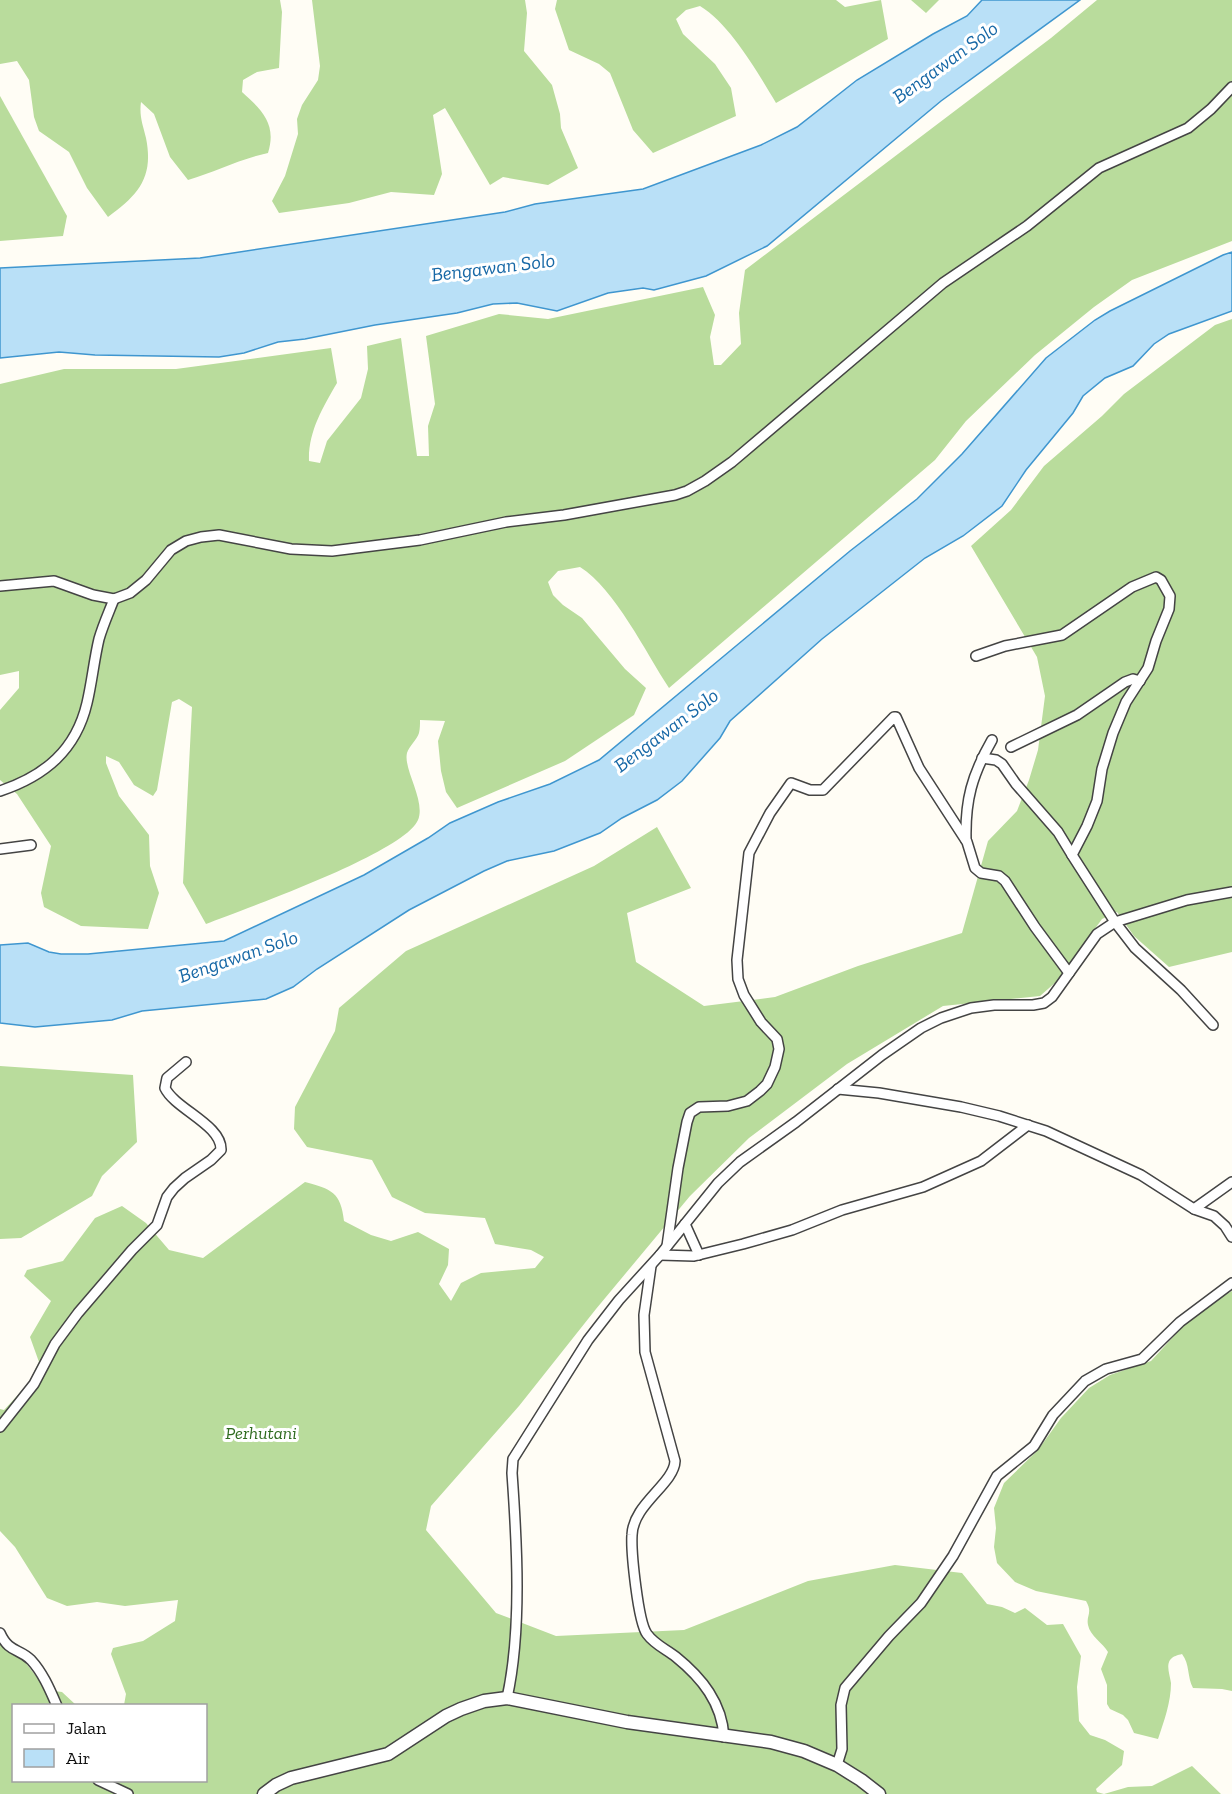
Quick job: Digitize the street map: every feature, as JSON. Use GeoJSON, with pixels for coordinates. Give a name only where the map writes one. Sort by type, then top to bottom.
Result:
{"type":"FeatureCollection","features":[{"type":"Feature","properties":{"kind":"street"},"geometry":{"type":"LineString","coordinates":[[0,586],[54,581],[93,595],[114,599],[125,596],[146,580],[171,550],[201,537],[219,535],[291,549],[332,551],[420,540],[506,522],[594,510],[687,491],[717,474],[738,457],[943,283],[1027,226],[1099,168],[1188,128],[1232,87]]}},
{"type":"Feature","properties":{"kind":"street"},"geometry":{"type":"LineString","coordinates":[[976,656],[1005,646],[1062,636],[1132,587],[1156,577],[1165,585],[1171,604],[1156,641],[1149,668],[1126,702],[1113,733],[1102,769],[1097,801],[1072,855]]}},
{"type":"Feature","properties":{"kind":"street"},"geometry":{"type":"LineString","coordinates":[[0,791],[16,785],[48,766],[71,744],[87,704],[99,639],[114,599]]}},
{"type":"Feature","properties":{"kind":"street"},"geometry":{"type":"LineString","coordinates":[[1011,747],[1077,715],[1125,682],[1133,679],[1140,681]]}},
{"type":"Feature","properties":{"kind":"street"},"geometry":{"type":"LineString","coordinates":[[667,1246],[678,1168],[690,1113],[699,1107],[728,1106],[747,1101],[766,1084],[775,1067],[777,1039],[761,1022],[744,995],[738,978],[737,960],[749,853],[770,813],[789,785],[795,784],[810,790],[823,790],[868,742],[896,717],[919,768],[966,842],[976,870],[999,876],[1005,881],[1069,973]]}},
{"type":"Feature","properties":{"kind":"street"},"geometry":{"type":"LineString","coordinates":[[966,842],[967,801],[973,777],[992,740]]}},
{"type":"Feature","properties":{"kind":"street"},"geometry":{"type":"LineString","coordinates":[[982,758],[996,760],[1004,766],[1016,784],[1058,832],[1115,922],[1140,954],[1181,990],[1214,1025]]}},
{"type":"Feature","properties":{"kind":"street"},"geometry":{"type":"LineString","coordinates":[[0,849],[31,846]]}},
{"type":"Feature","properties":{"kind":"street"},"geometry":{"type":"LineString","coordinates":[[507,1698],[514,1657],[516,1605],[513,1459],[588,1340],[619,1300],[660,1256],[718,1183],[740,1162],[796,1122],[882,1054],[921,1028],[941,1018],[971,1008],[1044,1003],[1052,997],[1097,934],[1115,922],[1176,903],[1232,892]]}},
{"type":"Feature","properties":{"kind":"street"},"geometry":{"type":"LineString","coordinates":[[0,1427],[34,1384],[55,1344],[72,1320],[132,1250],[157,1225],[167,1197],[174,1188],[211,1160],[220,1150],[221,1144],[212,1131],[175,1101],[165,1088],[167,1078],[186,1062]]}},
{"type":"Feature","properties":{"kind":"street"},"geometry":{"type":"LineString","coordinates":[[838,1089],[879,1093],[961,1107],[1046,1131],[1141,1175],[1194,1209],[1214,1216],[1225,1226],[1232,1237]]}},
{"type":"Feature","properties":{"kind":"street"},"geometry":{"type":"LineString","coordinates":[[660,1256],[699,1255],[792,1230],[842,1210],[922,1187],[981,1161],[1028,1125]]}},
{"type":"Feature","properties":{"kind":"street"},"geometry":{"type":"LineString","coordinates":[[1194,1209],[1232,1182]]}},
{"type":"Feature","properties":{"kind":"street"},"geometry":{"type":"LineString","coordinates":[[685,1224],[699,1255]]}},
{"type":"Feature","properties":{"kind":"street"},"geometry":{"type":"LineString","coordinates":[[651,1266],[644,1315],[645,1352],[675,1461],[672,1473],[642,1508],[632,1528],[641,1618],[648,1635],[657,1645],[685,1665],[713,1696],[720,1713],[724,1737]]}},
{"type":"Feature","properties":{"kind":"street"},"geometry":{"type":"LineString","coordinates":[[837,1765],[842,1749],[841,1705],[845,1688],[889,1636],[921,1604],[953,1556],[997,1476],[1034,1446],[1053,1416],[1085,1381],[1106,1370],[1142,1359],[1180,1322],[1232,1283]]}},
{"type":"Feature","properties":{"kind":"street"},"geometry":{"type":"LineString","coordinates":[[0,1633],[7,1646],[28,1658],[36,1666],[56,1704]]}},
{"type":"Feature","properties":{"kind":"street"},"geometry":{"type":"LineString","coordinates":[[264,1794],[291,1778],[388,1754],[440,1719],[461,1709],[484,1701],[507,1698],[627,1722],[771,1742],[804,1751],[837,1765],[879,1794]]}},
{"type":"Feature","properties":{"kind":"street"},"geometry":{"type":"LineString","coordinates":[[102,1782],[128,1794]]}},
{"type":"Feature","properties":{"kind":"green space"},"geometry":{"type":"Polygon","coordinates":[[[0,0],[280,0],[282,12],[279,68],[257,72],[243,80],[242,92],[266,118],[271,134],[268,153],[188,180],[170,157],[154,114],[141,102],[141,116],[148,152],[145,175],[128,201],[108,217],[87,188],[69,152],[39,131],[34,117],[29,80],[17,61],[0,64],[0,0]]]}},
{"type":"Feature","properties":{"kind":"green space"},"geometry":{"type":"Polygon","coordinates":[[[312,0],[525,0],[527,13],[524,51],[552,85],[560,114],[561,128],[578,168],[548,185],[503,177],[490,185],[445,108],[433,115],[442,174],[434,195],[391,192],[349,203],[279,213],[272,201],[285,176],[298,134],[297,119],[302,105],[318,80],[320,66],[312,0]]]}},
{"type":"Feature","properties":{"kind":"green space"},"geometry":{"type":"Polygon","coordinates":[[[557,0],[836,0],[845,7],[881,0],[888,39],[776,103],[742,50],[722,25],[700,6],[686,10],[676,19],[683,34],[715,64],[731,88],[736,116],[653,153],[633,130],[610,73],[599,64],[569,50],[555,9],[557,0]]]}},
{"type":"Feature","properties":{"kind":"green space"},"geometry":{"type":"Polygon","coordinates":[[[911,0],[939,0],[926,13],[911,0]]]}},
{"type":"Feature","properties":{"kind":"green space"},"geometry":{"type":"Polygon","coordinates":[[[1097,0],[1232,0],[1232,241],[1132,280],[1094,307],[1035,355],[966,421],[935,460],[669,688],[629,623],[593,577],[580,567],[558,571],[548,582],[553,595],[582,618],[625,669],[646,688],[634,715],[565,761],[457,808],[446,792],[441,771],[438,741],[445,721],[420,720],[419,733],[408,750],[407,760],[420,812],[418,820],[406,833],[384,848],[321,879],[206,924],[183,883],[192,707],[179,699],[172,702],[157,790],[153,796],[134,785],[119,762],[106,756],[106,763],[119,796],[149,835],[150,866],[159,893],[148,929],[81,926],[44,907],[41,893],[51,846],[17,794],[0,780],[0,710],[19,688],[19,671],[0,675],[0,384],[64,369],[176,369],[331,348],[337,383],[317,420],[309,450],[309,461],[320,463],[327,441],[361,398],[368,369],[367,346],[401,338],[417,456],[429,456],[428,426],[435,404],[426,336],[499,314],[548,319],[703,287],[715,315],[710,337],[714,365],[721,365],[741,344],[739,313],[745,270],[1051,38],[1097,0]]]}},
{"type":"Feature","properties":{"kind":"green space"},"geometry":{"type":"Polygon","coordinates":[[[0,96],[67,216],[63,236],[0,241],[0,96]]]}},
{"type":"Feature","properties":{"kind":"green space","name":"Perhutani"},"geometry":{"type":"Polygon","coordinates":[[[1232,319],[1232,952],[1169,967],[1134,936],[1117,912],[1102,919],[1056,982],[1040,996],[943,1006],[847,1064],[749,1138],[690,1196],[519,1406],[431,1506],[426,1530],[496,1613],[556,1636],[684,1630],[808,1581],[895,1565],[962,1573],[987,1604],[1015,1613],[1025,1608],[1047,1625],[1063,1624],[1081,1656],[1077,1687],[1079,1721],[1090,1735],[1105,1740],[1124,1751],[1122,1765],[1096,1789],[1097,1792],[1104,1794],[0,1794],[0,1642],[21,1657],[47,1690],[62,1692],[75,1704],[12,1704],[12,1782],[207,1782],[207,1704],[124,1704],[126,1694],[111,1654],[113,1648],[143,1641],[175,1621],[178,1600],[125,1606],[97,1602],[67,1606],[47,1598],[15,1547],[0,1531],[0,1409],[4,1410],[28,1384],[39,1362],[30,1337],[51,1301],[24,1276],[27,1270],[63,1261],[95,1218],[122,1206],[146,1223],[169,1250],[203,1258],[305,1182],[333,1193],[343,1211],[344,1221],[371,1235],[391,1241],[418,1232],[449,1249],[448,1265],[439,1284],[451,1301],[461,1283],[481,1273],[535,1268],[544,1257],[531,1250],[495,1244],[485,1218],[425,1213],[392,1197],[372,1160],[307,1147],[294,1129],[295,1107],[335,1031],[339,1008],[406,951],[594,866],[657,827],[691,888],[627,913],[636,962],[704,1006],[775,997],[858,966],[962,933],[988,841],[1017,811],[1029,780],[1038,750],[1045,696],[1037,657],[971,546],[1011,510],[1044,466],[1124,394],[1215,325],[1232,319]]]}},
{"type":"Feature","properties":{"kind":"green space"},"geometry":{"type":"Polygon","coordinates":[[[0,1066],[133,1075],[137,1142],[102,1176],[92,1196],[21,1238],[0,1239],[0,1066]]]}},
{"type":"Feature","properties":{"kind":"green space"},"geometry":{"type":"Polygon","coordinates":[[[1232,1291],[1232,1691],[1193,1688],[1182,1654],[1176,1656],[1170,1660],[1168,1665],[1171,1683],[1170,1697],[1158,1739],[1134,1733],[1128,1720],[1110,1709],[1107,1704],[1107,1685],[1101,1669],[1108,1652],[1089,1629],[1089,1608],[1086,1601],[1036,1591],[1015,1582],[997,1563],[994,1547],[996,1528],[994,1508],[1004,1483],[1038,1450],[1061,1418],[1089,1388],[1110,1375],[1151,1361],[1185,1324],[1208,1305],[1232,1291]]]}},
{"type":"Feature","properties":{"kind":"green space"},"geometry":{"type":"Polygon","coordinates":[[[1192,1766],[1221,1794],[1104,1794],[1128,1787],[1152,1786],[1192,1766]]]}},
{"type":"Feature","properties":{"kind":"water","name":"Bengawan Solo"},"geometry":{"type":"Polygon","coordinates":[[[982,0],[1080,0],[941,101],[767,246],[706,276],[654,290],[643,288],[608,293],[557,311],[517,303],[493,304],[457,313],[278,342],[244,353],[219,357],[95,355],[59,352],[0,358],[0,268],[200,258],[643,189],[761,145],[797,127],[857,80],[967,16],[982,0]]]}},
{"type":"Feature","properties":{"kind":"water","name":"Bengawan Solo"},"geometry":{"type":"Polygon","coordinates":[[[1232,252],[1232,311],[1169,334],[1154,344],[1133,366],[1105,378],[1083,396],[1073,413],[1026,470],[1002,506],[963,536],[925,558],[822,639],[730,721],[720,738],[682,781],[657,800],[622,818],[600,833],[554,851],[507,861],[484,871],[409,910],[293,987],[266,999],[142,1011],[112,1020],[35,1027],[0,1023],[0,945],[28,943],[49,952],[88,954],[224,941],[364,875],[450,823],[498,802],[550,784],[599,760],[850,551],[917,499],[962,454],[1046,358],[1110,311],[1232,252]]]}}]}
